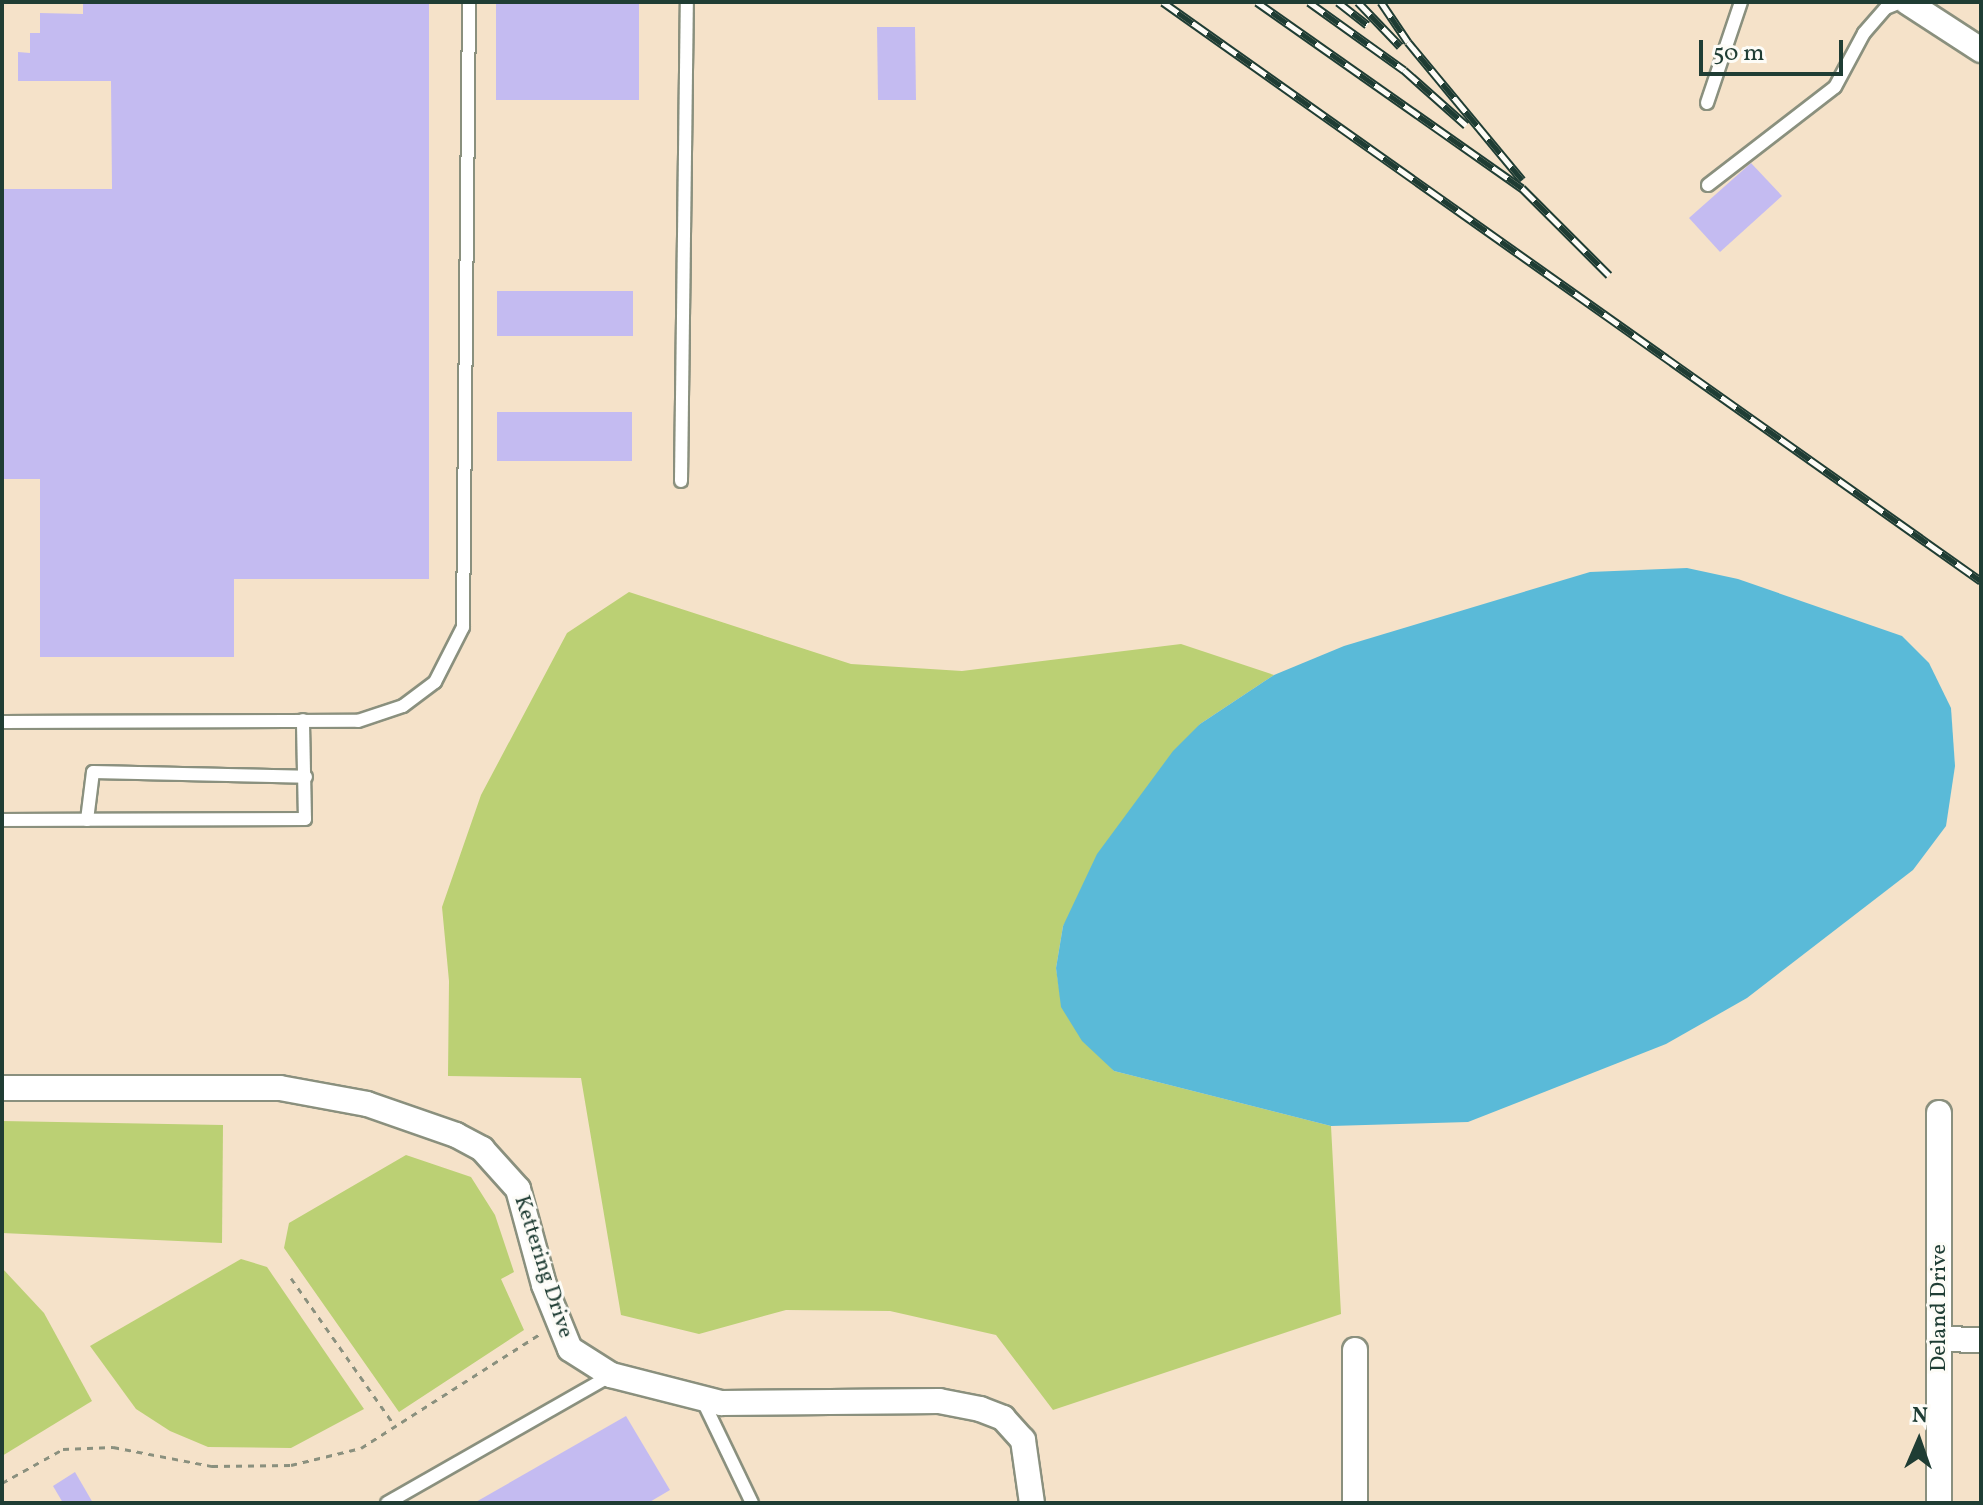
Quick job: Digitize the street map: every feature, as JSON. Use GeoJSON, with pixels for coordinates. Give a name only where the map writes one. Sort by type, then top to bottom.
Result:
{"type":"FeatureCollection","features":[{"type":"Feature","properties":{"kind":"street"},"geometry":{"type":"LineString","coordinates":[[1907,2],[1979,46]]}},
{"type":"Feature","properties":{"kind":"street","name":"Kettering Drive"},"geometry":{"type":"LineString","coordinates":[[2,1088],[280,1088],[367,1104],[456,1135],[482,1149],[518,1189],[557,1323],[570,1349],[611,1375],[702,1399],[939,1401],[980,1409],[1003,1418],[1023,1440],[1032,1503]]}},
{"type":"Feature","properties":{"kind":"street","name":"Deland Drive"},"geometry":{"type":"LineString","coordinates":[[1939,1113],[1939,1503]]}},
{"type":"Feature","properties":{"kind":"street"},"geometry":{"type":"LineString","coordinates":[[1940,1339],[1981,1340]]}},
{"type":"Feature","properties":{"kind":"street"},"geometry":{"type":"LineString","coordinates":[[1355,1350],[1355,1503]]}},
{"type":"Feature","properties":{"kind":"lane"},"geometry":{"type":"LineString","coordinates":[[2,722],[358,721],[403,706],[435,682],[463,627],[469,2]]}},
{"type":"Feature","properties":{"kind":"lane"},"geometry":{"type":"LineString","coordinates":[[681,481],[687,2]]}},
{"type":"Feature","properties":{"kind":"lane"},"geometry":{"type":"LineString","coordinates":[[1707,103],[1741,2]]}},
{"type":"Feature","properties":{"kind":"lane"},"geometry":{"type":"LineString","coordinates":[[1708,185],[1835,87],[1864,33],[1886,8],[1901,2]]}},
{"type":"Feature","properties":{"kind":"lane"},"geometry":{"type":"LineString","coordinates":[[2,820],[305,819],[303,720]]}},
{"type":"Feature","properties":{"kind":"lane"},"geometry":{"type":"LineString","coordinates":[[87,820],[93,772],[306,777]]}},
{"type":"Feature","properties":{"kind":"lane"},"geometry":{"type":"LineString","coordinates":[[387,1503],[611,1375]]}},
{"type":"Feature","properties":{"kind":"lane"},"geometry":{"type":"LineString","coordinates":[[702,1399],[752,1503]]}},
{"type":"Feature","properties":{"kind":"path"},"geometry":{"type":"LineString","coordinates":[[291,1278],[395,1426]]}},
{"type":"Feature","properties":{"kind":"path"},"geometry":{"type":"LineString","coordinates":[[2,1483],[63,1449],[113,1447],[212,1466],[291,1465],[361,1448],[557,1323]]}},
{"type":"Feature","properties":{"kind":"green space"},"geometry":{"type":"Polygon","coordinates":[[[629,592],[851,664],[962,671],[1181,644],[1274,675],[1200,724],[1063,926],[1056,968],[1062,1007],[1114,1071],[1331,1126],[1341,1314],[1053,1410],[996,1335],[890,1311],[786,1310],[699,1334],[621,1315],[581,1078],[448,1076],[449,981],[442,907],[481,795],[567,633],[629,592]]]}},
{"type":"Feature","properties":{"kind":"green space"},"geometry":{"type":"Polygon","coordinates":[[[2,1121],[223,1125],[222,1243],[2,1233],[2,1121]]]}},
{"type":"Feature","properties":{"kind":"green space"},"geometry":{"type":"Polygon","coordinates":[[[406,1155],[471,1177],[495,1215],[514,1272],[501,1279],[524,1330],[399,1412],[284,1248],[289,1223],[406,1155]]]}},
{"type":"Feature","properties":{"kind":"green space"},"geometry":{"type":"Polygon","coordinates":[[[241,1259],[267,1267],[364,1409],[291,1448],[208,1447],[170,1431],[136,1409],[90,1346],[241,1259]]]}},
{"type":"Feature","properties":{"kind":"green space"},"geometry":{"type":"Polygon","coordinates":[[[2,1268],[44,1313],[92,1401],[2,1456],[2,1268]]]}},
{"type":"Feature","properties":{"kind":"water"},"geometry":{"type":"Polygon","coordinates":[[[1687,568],[1738,579],[1902,636],[1929,663],[1951,708],[1955,766],[1946,826],[1913,870],[1747,998],[1666,1044],[1468,1122],[1331,1126],[1114,1071],[1082,1041],[1061,1007],[1056,968],[1063,926],[1097,854],[1173,751],[1200,724],[1274,675],[1344,646],[1590,572],[1687,568]]]}},
{"type":"Feature","properties":{"kind":"building"},"geometry":{"type":"Polygon","coordinates":[[[429,2],[429,579],[234,579],[234,657],[40,657],[40,479],[2,479],[2,189],[112,189],[111,81],[18,81],[18,52],[30,53],[30,33],[40,33],[40,13],[83,14],[83,4],[429,2]]]}},
{"type":"Feature","properties":{"kind":"building"},"geometry":{"type":"Polygon","coordinates":[[[496,2],[639,2],[639,100],[496,100],[496,2]]]}},
{"type":"Feature","properties":{"kind":"building"},"geometry":{"type":"Polygon","coordinates":[[[877,27],[915,27],[916,100],[878,100],[877,27]]]}},
{"type":"Feature","properties":{"kind":"building"},"geometry":{"type":"Polygon","coordinates":[[[1751,163],[1782,196],[1720,252],[1689,218],[1751,163]]]}},
{"type":"Feature","properties":{"kind":"building"},"geometry":{"type":"Polygon","coordinates":[[[497,291],[633,291],[633,336],[497,336],[497,291]]]}},
{"type":"Feature","properties":{"kind":"building"},"geometry":{"type":"Polygon","coordinates":[[[497,412],[632,412],[632,461],[497,461],[497,412]]]}},
{"type":"Feature","properties":{"kind":"building"},"geometry":{"type":"Polygon","coordinates":[[[626,1416],[670,1490],[648,1503],[474,1503],[626,1416]]]}},
{"type":"Feature","properties":{"kind":"building"},"geometry":{"type":"Polygon","coordinates":[[[75,1472],[93,1503],[63,1503],[53,1486],[75,1472]]]}},
{"type":"Feature","properties":{"kind":"railway"},"geometry":{"type":"LineString","coordinates":[[1163,2],[1981,581]]}},
{"type":"Feature","properties":{"kind":"railway"},"geometry":{"type":"LineString","coordinates":[[1257,2],[1522,188],[1609,275]]}},
{"type":"Feature","properties":{"kind":"railway"},"geometry":{"type":"LineString","coordinates":[[1309,2],[1404,70],[1466,125]]}},
{"type":"Feature","properties":{"kind":"railway"},"geometry":{"type":"LineString","coordinates":[[1338,2],[1367,25]]}},
{"type":"Feature","properties":{"kind":"railway"},"geometry":{"type":"LineString","coordinates":[[1358,2],[1400,46]]}},
{"type":"Feature","properties":{"kind":"railway"},"geometry":{"type":"LineString","coordinates":[[1381,2],[1408,42],[1522,180]]}}]}
